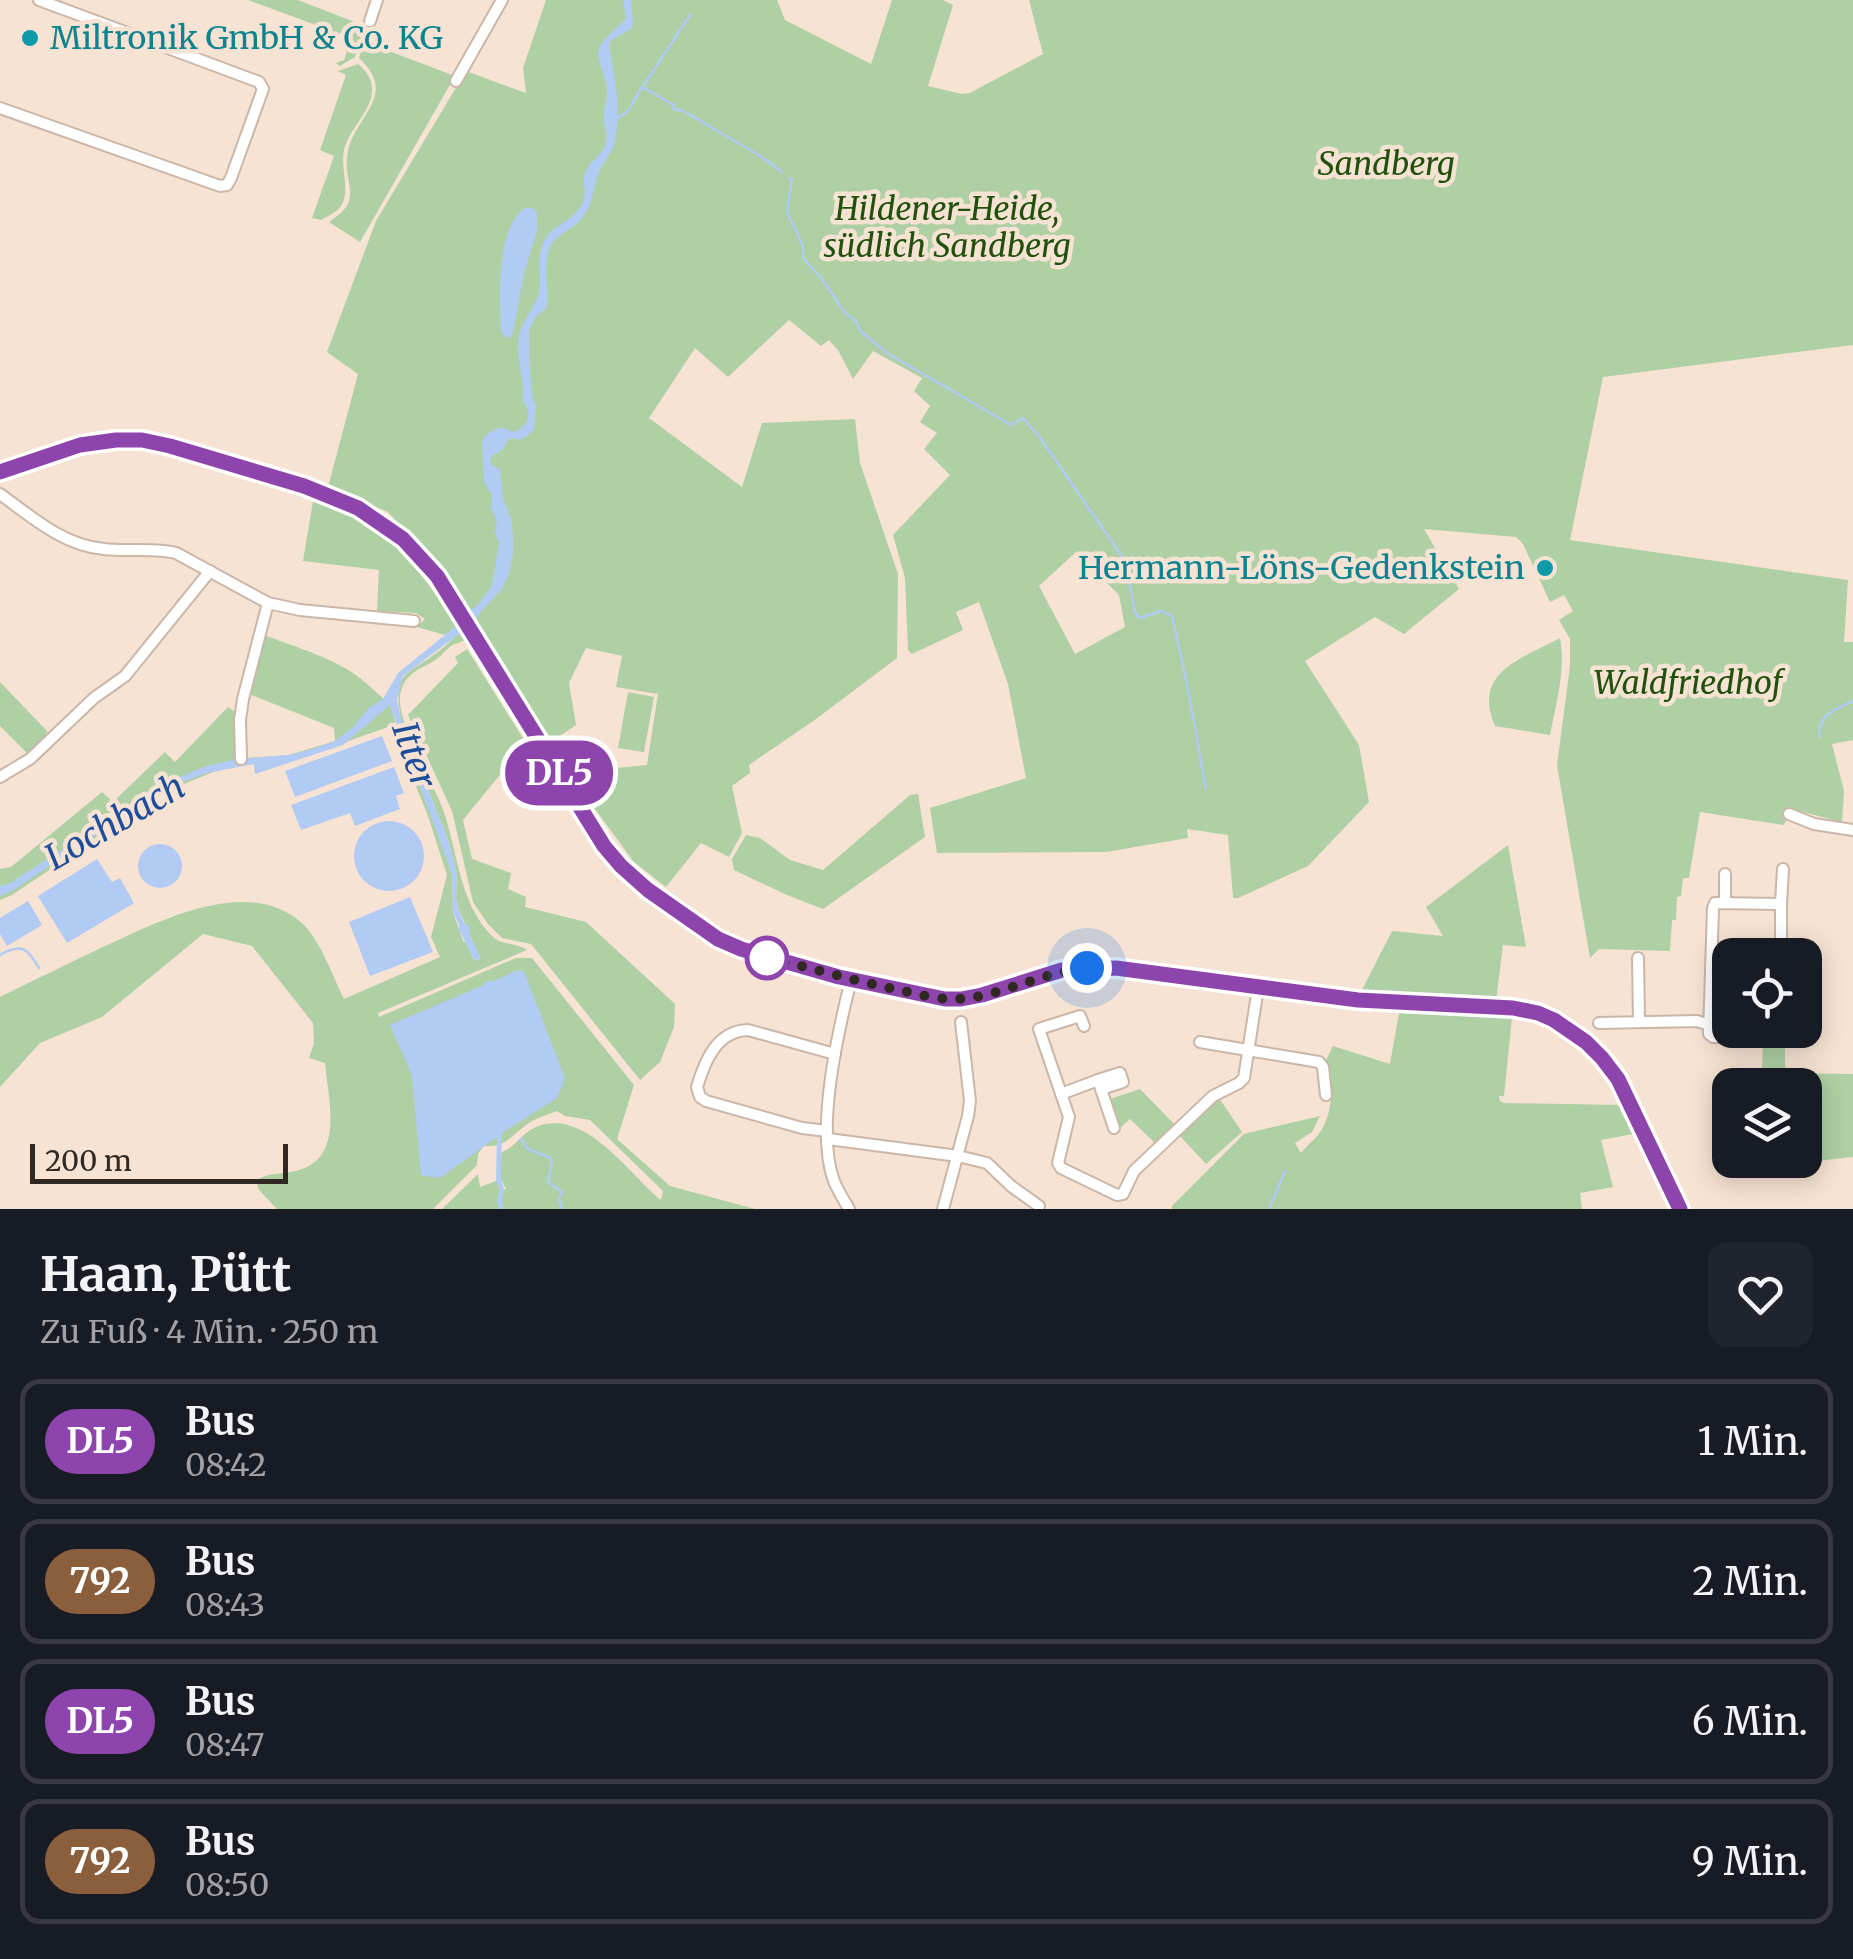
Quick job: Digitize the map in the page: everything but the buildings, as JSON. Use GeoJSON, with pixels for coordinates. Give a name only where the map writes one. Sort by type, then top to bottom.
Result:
{"type":"FeatureCollection","features":[{"type":"Feature","properties":{"kind":"main road"},"geometry":{"type":"LineString","coordinates":[[0,472],[80,445],[130,439],[170,446],[304,486],[358,508],[388,527],[437,576],[589,822],[621,866],[718,939],[768,958],[851,980],[945,999],[982,995],[1062,970],[1087,968],[1142,971],[1358,1000],[1513,1008],[1538,1013],[1586,1042],[1611,1068],[1680,1209]]}},
{"type":"Feature","properties":{"kind":"street"},"geometry":{"type":"LineString","coordinates":[[0,108],[226,186],[263,88],[259,82],[240,74],[38,0]]}},
{"type":"Feature","properties":{"kind":"street"},"geometry":{"type":"LineString","coordinates":[[370,21],[377,0]]}},
{"type":"Feature","properties":{"kind":"street"},"geometry":{"type":"LineString","coordinates":[[456,81],[502,0]]}},
{"type":"Feature","properties":{"kind":"street"},"geometry":{"type":"LineString","coordinates":[[0,494],[54,533],[84,546],[167,551],[268,603],[300,610],[414,620]]}},
{"type":"Feature","properties":{"kind":"street"},"geometry":{"type":"LineString","coordinates":[[0,777],[30,759],[94,698],[125,676],[210,571]]}},
{"type":"Feature","properties":{"kind":"street"},"geometry":{"type":"LineString","coordinates":[[241,759],[243,699],[268,603]]}},
{"type":"Feature","properties":{"kind":"street"},"geometry":{"type":"LineString","coordinates":[[1789,814],[1814,824],[1853,830]]}},
{"type":"Feature","properties":{"kind":"street"},"geometry":{"type":"LineString","coordinates":[[1781,938],[1783,869]]}},
{"type":"Feature","properties":{"kind":"street"},"geometry":{"type":"LineString","coordinates":[[1725,874],[1725,902]]}},
{"type":"Feature","properties":{"kind":"street"},"geometry":{"type":"LineString","coordinates":[[1712,1035],[1712,908],[1715,903],[1725,902],[1781,904]]}},
{"type":"Feature","properties":{"kind":"street"},"geometry":{"type":"LineString","coordinates":[[1638,958],[1638,1021]]}},
{"type":"Feature","properties":{"kind":"street"},"geometry":{"type":"LineString","coordinates":[[849,1209],[834,1182],[828,1135],[829,1089],[851,980]]}},
{"type":"Feature","properties":{"kind":"street"},"geometry":{"type":"LineString","coordinates":[[1084,1026],[1080,1016],[1040,1030],[1069,1116],[1058,1163],[1061,1168],[1124,1194],[1134,1172],[1168,1138],[1213,1096],[1244,1078],[1258,988]]}},
{"type":"Feature","properties":{"kind":"street"},"geometry":{"type":"LineString","coordinates":[[943,1209],[970,1100],[960,1022]]}},
{"type":"Feature","properties":{"kind":"street"},"geometry":{"type":"LineString","coordinates":[[1599,1023],[1709,1025]]}},
{"type":"Feature","properties":{"kind":"street"},"geometry":{"type":"LineString","coordinates":[[835,1054],[748,1030],[729,1032],[720,1040],[697,1087],[706,1102],[775,1121],[992,1166],[1039,1206]]}},
{"type":"Feature","properties":{"kind":"street"},"geometry":{"type":"LineString","coordinates":[[1200,1042],[1318,1062],[1323,1068],[1326,1095]]}},
{"type":"Feature","properties":{"kind":"street"},"geometry":{"type":"LineString","coordinates":[[1061,1094],[1100,1084],[1114,1128]]}},
{"type":"Feature","properties":{"kind":"green space"},"geometry":{"type":"Polygon","coordinates":[[[248,0],[298,0],[365,26],[355,57],[340,66],[336,63],[344,60],[350,42],[346,36],[248,0]]]}},
{"type":"Feature","properties":{"kind":"green space"},"geometry":{"type":"Polygon","coordinates":[[[546,0],[777,0],[785,20],[871,64],[892,0],[943,0],[953,5],[928,86],[962,94],[1043,54],[1029,0],[1853,0],[1853,345],[1603,377],[1570,540],[1848,580],[1844,642],[1853,642],[1853,740],[1832,744],[1844,791],[1842,822],[1791,809],[1784,825],[1700,812],[1689,878],[1683,878],[1676,920],[1672,920],[1670,951],[1599,949],[1590,958],[1557,765],[1570,666],[1570,639],[1559,620],[1573,611],[1564,595],[1550,602],[1516,537],[1424,529],[1459,589],[1404,634],[1375,617],[1305,661],[1359,745],[1369,802],[1308,866],[1233,898],[1228,835],[1187,829],[1188,838],[1106,852],[937,853],[930,808],[1026,778],[1008,684],[979,602],[956,612],[963,630],[912,654],[908,650],[905,578],[893,535],[950,475],[924,449],[937,433],[920,422],[930,406],[914,391],[922,378],[873,351],[853,379],[829,340],[821,346],[789,320],[728,377],[695,348],[649,418],[742,487],[762,423],[855,419],[860,463],[898,574],[897,658],[749,765],[750,773],[732,786],[742,833],[729,857],[701,843],[666,887],[634,862],[581,790],[615,768],[647,765],[658,694],[616,687],[622,656],[586,648],[569,683],[576,725],[551,742],[425,552],[388,512],[328,487],[358,374],[327,352],[376,221],[466,71],[526,93],[523,68],[546,0]],[[1076,552],[1039,586],[1075,654],[1125,627],[1119,595],[1076,552]]]}},
{"type":"Feature","properties":{"kind":"green space"},"geometry":{"type":"Polygon","coordinates":[[[370,27],[377,30],[373,45],[455,76],[360,242],[329,222],[347,206],[350,198],[348,151],[375,94],[370,71],[359,58],[370,27]]]}},
{"type":"Feature","properties":{"kind":"green space"},"geometry":{"type":"Polygon","coordinates":[[[358,64],[369,76],[372,92],[344,150],[344,200],[321,220],[312,218],[334,156],[320,150],[346,75],[338,71],[358,64]]]}},
{"type":"Feature","properties":{"kind":"green space"},"geometry":{"type":"Polygon","coordinates":[[[313,501],[363,522],[391,543],[427,582],[456,626],[445,635],[417,627],[425,619],[416,613],[377,611],[379,570],[303,561],[313,501]]]}},
{"type":"Feature","properties":{"kind":"green space"},"geometry":{"type":"Polygon","coordinates":[[[460,632],[466,640],[451,646],[406,680],[400,702],[415,749],[442,807],[472,907],[496,939],[527,950],[378,1013],[379,1017],[516,958],[532,958],[634,1085],[617,1139],[670,1186],[755,1209],[442,1209],[478,1174],[480,1187],[496,1181],[500,1189],[506,1189],[501,1179],[501,1153],[532,1129],[551,1124],[569,1125],[587,1133],[661,1200],[663,1191],[590,1120],[557,1111],[530,1123],[503,1143],[484,1146],[477,1165],[433,1209],[277,1209],[256,1181],[302,1169],[324,1151],[330,1124],[325,1063],[309,1058],[314,1043],[313,1023],[252,946],[203,934],[102,1017],[40,1043],[0,1087],[0,997],[150,926],[203,907],[257,903],[282,910],[310,932],[344,999],[440,957],[431,937],[447,875],[427,813],[391,726],[255,774],[254,764],[246,765],[245,758],[289,755],[335,741],[334,728],[249,694],[264,635],[344,667],[390,704],[452,874],[453,912],[463,941],[474,960],[480,959],[459,910],[457,873],[448,840],[401,719],[398,693],[408,673],[460,632]]]}},
{"type":"Feature","properties":{"kind":"green space"},"geometry":{"type":"Polygon","coordinates":[[[1560,638],[1561,675],[1550,735],[1495,726],[1490,692],[1495,680],[1516,661],[1560,638]]]}},
{"type":"Feature","properties":{"kind":"green space"},"geometry":{"type":"Polygon","coordinates":[[[467,649],[526,743],[463,820],[472,859],[511,873],[508,889],[526,897],[525,907],[586,922],[675,1004],[674,1027],[660,1062],[640,1080],[531,944],[502,938],[473,902],[452,811],[408,715],[458,663],[455,657],[467,649]]]}},
{"type":"Feature","properties":{"kind":"green space"},"geometry":{"type":"Polygon","coordinates":[[[0,682],[48,732],[29,755],[0,726],[0,682]]]}},
{"type":"Feature","properties":{"kind":"green space"},"geometry":{"type":"Polygon","coordinates":[[[628,692],[654,697],[644,752],[618,748],[628,692]]]}},
{"type":"Feature","properties":{"kind":"green space"},"geometry":{"type":"Polygon","coordinates":[[[228,707],[235,712],[238,766],[223,768],[167,791],[0,900],[0,869],[11,867],[102,792],[113,802],[165,752],[175,762],[228,707]]]}},
{"type":"Feature","properties":{"kind":"green space"},"geometry":{"type":"Polygon","coordinates":[[[918,794],[925,837],[823,909],[734,870],[732,859],[746,835],[760,838],[790,860],[823,870],[910,795],[918,794]]]}},
{"type":"Feature","properties":{"kind":"green space"},"geometry":{"type":"Polygon","coordinates":[[[1508,845],[1526,947],[1503,945],[1496,1000],[1362,990],[1392,931],[1443,936],[1426,907],[1508,845]]]}},
{"type":"Feature","properties":{"kind":"green space"},"geometry":{"type":"Polygon","coordinates":[[[1399,1013],[1512,1017],[1504,1096],[1499,1096],[1504,1103],[1621,1105],[1633,1134],[1601,1140],[1613,1187],[1580,1193],[1582,1209],[1172,1209],[1244,1134],[1320,1116],[1312,1132],[1295,1143],[1301,1153],[1327,1118],[1331,1089],[1325,1062],[1333,1046],[1390,1064],[1399,1013]]]}},
{"type":"Feature","properties":{"kind":"green space"},"geometry":{"type":"Polygon","coordinates":[[[1763,1048],[1785,1048],[1785,1068],[1762,1068],[1763,1048]]]}},
{"type":"Feature","properties":{"kind":"green space"},"geometry":{"type":"Polygon","coordinates":[[[1822,1074],[1853,1074],[1853,1157],[1822,1161],[1822,1074]]]}},
{"type":"Feature","properties":{"kind":"green space"},"geometry":{"type":"Polygon","coordinates":[[[1140,1089],[1175,1125],[1156,1144],[1130,1119],[1120,1128],[1110,1099],[1140,1089]]]}},
{"type":"Feature","properties":{"kind":"green space"},"geometry":{"type":"Polygon","coordinates":[[[1219,1098],[1242,1132],[1206,1164],[1179,1135],[1219,1098]]]}},
{"type":"Feature","properties":{"kind":"water"},"geometry":{"type":"Polygon","coordinates":[[[623,0],[631,0],[633,20],[632,28],[610,41],[609,47],[618,110],[613,147],[598,174],[586,212],[550,248],[546,309],[535,317],[529,330],[536,407],[534,429],[526,437],[508,440],[490,458],[491,465],[500,469],[503,498],[511,519],[513,555],[508,577],[475,622],[403,676],[397,699],[401,719],[448,840],[457,873],[459,910],[481,958],[475,961],[459,930],[453,912],[452,874],[390,705],[343,745],[255,774],[254,764],[207,773],[167,788],[0,896],[0,886],[9,884],[162,784],[207,766],[289,755],[335,741],[383,699],[398,673],[456,626],[492,586],[499,543],[492,495],[484,482],[482,441],[501,427],[514,432],[527,419],[519,359],[520,333],[539,292],[542,246],[548,234],[579,209],[584,198],[585,173],[606,142],[607,87],[598,50],[626,18],[623,0]]]}},
{"type":"Feature","properties":{"kind":"water"},"geometry":{"type":"Polygon","coordinates":[[[525,208],[537,212],[537,231],[524,273],[512,337],[505,337],[501,332],[501,266],[508,232],[525,208]]]}},
{"type":"Feature","properties":{"kind":"water"},"geometry":{"type":"Polygon","coordinates":[[[382,736],[392,761],[295,797],[285,771],[382,736]]]}},
{"type":"Feature","properties":{"kind":"water"},"geometry":{"type":"Polygon","coordinates":[[[394,767],[404,793],[396,796],[400,809],[355,826],[350,813],[301,830],[291,805],[394,767]]]}},
{"type":"Feature","properties":{"kind":"water"},"geometry":{"type":"Polygon","coordinates":[[[389,821],[414,831],[424,856],[414,881],[389,891],[364,881],[354,856],[364,831],[389,821]]]}},
{"type":"Feature","properties":{"kind":"water"},"geometry":{"type":"Polygon","coordinates":[[[160,844],[176,850],[182,866],[176,882],[160,888],[144,882],[138,866],[144,850],[160,844]]]}},
{"type":"Feature","properties":{"kind":"water"},"geometry":{"type":"Polygon","coordinates":[[[97,859],[112,882],[120,878],[134,903],[67,943],[38,896],[97,859]]]}},
{"type":"Feature","properties":{"kind":"water"},"geometry":{"type":"Polygon","coordinates":[[[410,897],[433,952],[370,976],[349,922],[410,897]]]}},
{"type":"Feature","properties":{"kind":"water"},"geometry":{"type":"Polygon","coordinates":[[[28,901],[42,925],[7,946],[0,934],[0,918],[28,901]]]}},
{"type":"Feature","properties":{"kind":"water"},"geometry":{"type":"Polygon","coordinates":[[[518,970],[524,972],[565,1078],[557,1098],[502,1133],[504,1209],[500,1209],[497,1137],[440,1178],[421,1175],[412,1075],[390,1025],[518,970]]]}},
{"type":"Feature","properties":{"kind":"waterway"},"geometry":{"type":"LineString","coordinates":[[644,85],[690,15]]}},
{"type":"Feature","properties":{"kind":"waterway"},"geometry":{"type":"LineString","coordinates":[[614,115],[618,118],[628,111],[642,87],[782,172]]}},
{"type":"Feature","properties":{"kind":"waterway"},"geometry":{"type":"LineString","coordinates":[[789,178],[792,180],[787,212],[803,246],[803,258],[845,313],[856,321],[860,331],[887,353],[1011,425],[1023,418],[1121,555],[1125,574]]}},
{"type":"Feature","properties":{"kind":"waterway"},"geometry":{"type":"LineString","coordinates":[[1129,581],[1139,618],[1162,611],[1172,616],[1206,789]]}},
{"type":"Feature","properties":{"kind":"waterway"},"geometry":{"type":"LineString","coordinates":[[1820,737],[1824,718],[1853,701]]}},
{"type":"Feature","properties":{"kind":"waterway"},"geometry":{"type":"LineString","coordinates":[[0,955],[19,948],[39,968]]}},
{"type":"Feature","properties":{"kind":"waterway"},"geometry":{"type":"LineString","coordinates":[[521,1139],[528,1149],[550,1158],[548,1182],[562,1192],[562,1209]]}},
{"type":"Feature","properties":{"kind":"waterway"},"geometry":{"type":"LineString","coordinates":[[1269,1209],[1285,1171]]}},
{"type":"Feature","properties":{"kind":"bus line","name":"DL5"},"geometry":{"type":"LineString","coordinates":[[0,472],[80,445],[142,440],[304,486],[358,508],[388,527],[437,576],[604,846],[648,890],[718,939],[768,958],[839,977],[945,999],[982,995],[1062,970],[1116,968],[1358,1000],[1513,1008],[1538,1013],[1568,1028],[1611,1068],[1680,1209]]}},
{"type":"Feature","properties":{"kind":"place","name":"Miltronik GmbH & Co. KG"},"geometry":{"type":"Point","coordinates":[30,38]}},
{"type":"Feature","properties":{"kind":"place","name":"Hermann-Löns-Gedenkstein"},"geometry":{"type":"Point","coordinates":[1545,568]}},
{"type":"Feature","properties":{"kind":"route"},"geometry":{"type":"LineString","coordinates":[[767,958],[945,999],[982,995],[1062,970],[1087,968]]}},
{"type":"Feature","properties":{"kind":"park label","name":"Sandberg"},"geometry":{"type":"Point","coordinates":[1386,164]}},
{"type":"Feature","properties":{"kind":"park label","name":"Hildener-Heide, südlich Sandberg"},"geometry":{"type":"Point","coordinates":[947,228]}},
{"type":"Feature","properties":{"kind":"park label","name":"Waldfriedhof"},"geometry":{"type":"Point","coordinates":[1688,683]}},
{"type":"Feature","properties":{"kind":"water label","name":"Itter"},"geometry":{"type":"Point","coordinates":[414,755]}},
{"type":"Feature","properties":{"kind":"water label","name":"Lochbach"},"geometry":{"type":"Point","coordinates":[115,822]}}]}
